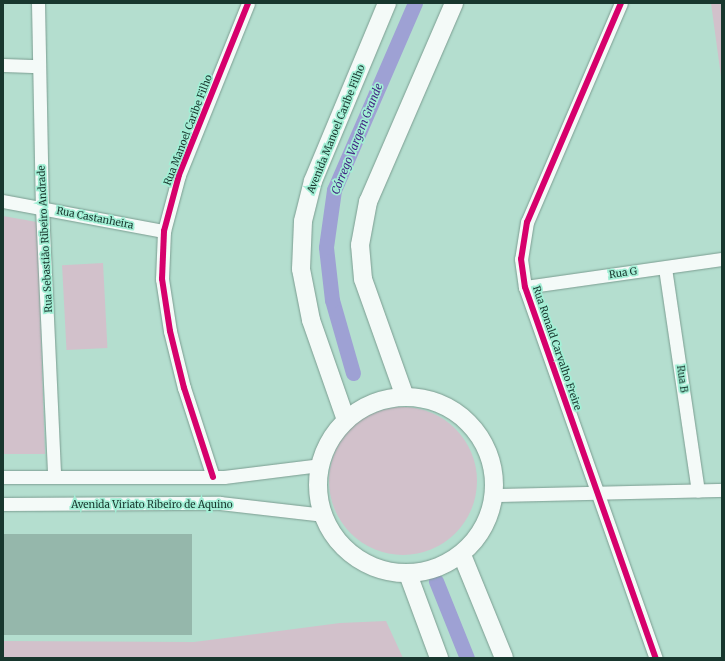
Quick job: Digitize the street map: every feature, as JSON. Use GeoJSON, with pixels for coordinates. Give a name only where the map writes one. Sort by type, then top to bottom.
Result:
{"type":"FeatureCollection","features":[{"type":"Feature","properties":{"kind":"main road","name":"Avenida Manoel Caribe Filho"},"geometry":{"type":"LineString","coordinates":[[346,420],[311,320],[301,269],[302,221],[313,181],[387,3]]}},
{"type":"Feature","properties":{"kind":"main road"},"geometry":{"type":"LineString","coordinates":[[405,397],[364,279],[360,245],[368,202],[454,3]]}},
{"type":"Feature","properties":{"kind":"main road"},"geometry":{"type":"LineString","coordinates":[[405,397],[430,400],[452,410],[472,426],[486,446],[493,470],[494,495],[484,528],[462,554],[437,568],[408,574],[381,570],[357,558],[337,539],[324,515],[318,490],[321,465],[326,448],[346,420],[364,408],[384,400],[405,397]]}},
{"type":"Feature","properties":{"kind":"main road"},"geometry":{"type":"LineString","coordinates":[[462,554],[504,658]]}},
{"type":"Feature","properties":{"kind":"main road"},"geometry":{"type":"LineString","coordinates":[[408,574],[439,658]]}},
{"type":"Feature","properties":{"kind":"street","name":"Rua Sebastião Ribeiro Andrade"},"geometry":{"type":"LineString","coordinates":[[38,3],[42,208],[54,476]]}},
{"type":"Feature","properties":{"kind":"street","name":"Rua Manoel Caribe Filho"},"geometry":{"type":"LineString","coordinates":[[213,477],[184,388],[170,331],[162,279],[164,231],[179,175],[248,3]]}},
{"type":"Feature","properties":{"kind":"street","name":"Rua Ronald Carvalho Freire"},"geometry":{"type":"LineString","coordinates":[[621,3],[527,222],[521,259],[525,287],[656,658]]}},
{"type":"Feature","properties":{"kind":"street"},"geometry":{"type":"LineString","coordinates":[[3,65],[39,66]]}},
{"type":"Feature","properties":{"kind":"street","name":"Rua Castanheira"},"geometry":{"type":"LineString","coordinates":[[3,202],[164,231]]}},
{"type":"Feature","properties":{"kind":"street","name":"Rua G"},"geometry":{"type":"LineString","coordinates":[[525,287],[722,259]]}},
{"type":"Feature","properties":{"kind":"street","name":"Rua B"},"geometry":{"type":"LineString","coordinates":[[665,268],[698,491]]}},
{"type":"Feature","properties":{"kind":"street"},"geometry":{"type":"LineString","coordinates":[[3,477],[213,477],[321,465]]}},
{"type":"Feature","properties":{"kind":"street"},"geometry":{"type":"LineString","coordinates":[[494,495],[598,495],[722,490]]}},
{"type":"Feature","properties":{"kind":"street","name":"Avenida Viriato Ribeiro de Aquino"},"geometry":{"type":"LineString","coordinates":[[3,504],[220,503],[324,515]]}},
{"type":"Feature","properties":{"kind":"shaded area"},"geometry":{"type":"Polygon","coordinates":[[[711,3],[722,3],[722,84],[711,3]]]}},
{"type":"Feature","properties":{"kind":"shaded area"},"geometry":{"type":"Polygon","coordinates":[[[3,216],[37,222],[45,454],[3,454],[3,216]]]}},
{"type":"Feature","properties":{"kind":"shaded area"},"geometry":{"type":"Polygon","coordinates":[[[103,263],[107,348],[67,350],[62,265],[103,263]]]}},
{"type":"Feature","properties":{"kind":"shaded area"},"geometry":{"type":"Polygon","coordinates":[[[403,407],[424,410],[438,416],[450,424],[460,434],[468,446],[474,460],[477,481],[474,502],[468,516],[460,528],[450,538],[438,546],[424,552],[403,555],[382,552],[368,546],[356,538],[346,528],[338,516],[332,502],[329,481],[332,460],[338,446],[346,434],[356,424],[368,416],[382,410],[403,407]]]}},
{"type":"Feature","properties":{"kind":"shaded area"},"geometry":{"type":"Polygon","coordinates":[[[386,621],[403,658],[3,658],[3,641],[194,642],[340,623],[386,621]]]}},
{"type":"Feature","properties":{"kind":"building"},"geometry":{"type":"Polygon","coordinates":[[[3,534],[192,534],[192,635],[3,635],[3,534]]]}},
{"type":"Feature","properties":{"kind":"waterway","name":"Córrego Vargem Grande"},"geometry":{"type":"LineString","coordinates":[[353,373],[332,300],[326,247],[334,190],[415,3]]}},
{"type":"Feature","properties":{"kind":"waterway","name":"Córrego Vargem Grande"},"geometry":{"type":"LineString","coordinates":[[436,581],[467,658]]}},
{"type":"Feature","properties":{"kind":"cycle path"},"geometry":{"type":"LineString","coordinates":[[213,477],[184,388],[170,331],[162,279],[164,231],[179,175],[248,3]]}},
{"type":"Feature","properties":{"kind":"cycle path"},"geometry":{"type":"LineString","coordinates":[[621,3],[527,222],[521,259],[525,287],[656,658]]}}]}
